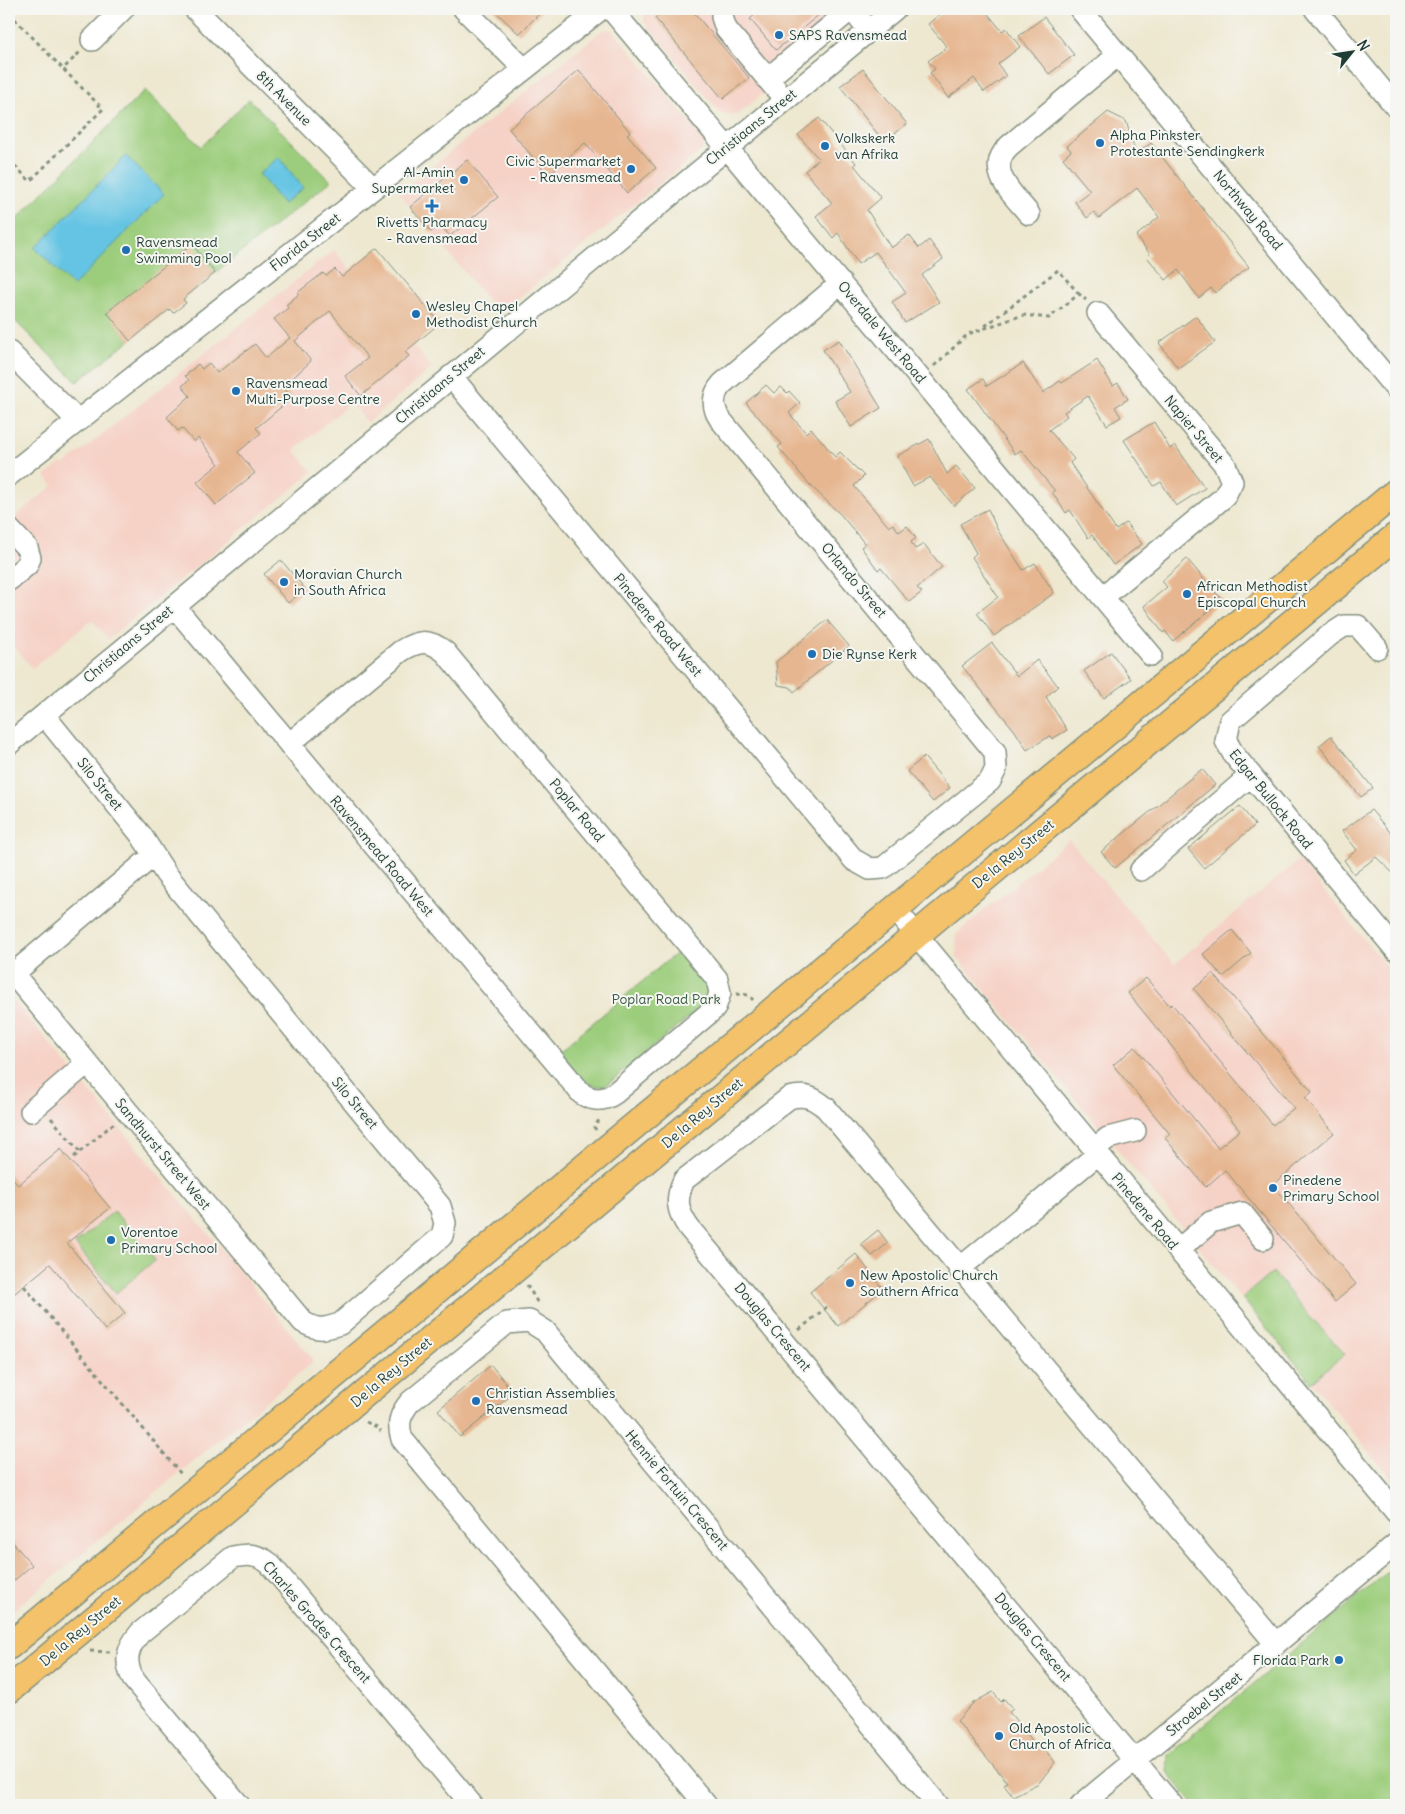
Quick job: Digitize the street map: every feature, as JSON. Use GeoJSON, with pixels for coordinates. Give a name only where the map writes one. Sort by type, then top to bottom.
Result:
{"type":"FeatureCollection","features":[{"type":"Feature","properties":{"kind":"main road"},"geometry":{"type":"LineString","coordinates":[[9,1646],[1396,492]]}},
{"type":"Feature","properties":{"kind":"main road","name":"De la Rey Street"},"geometry":{"type":"LineString","coordinates":[[9,1690],[915,934],[1192,708],[1396,536]]}},
{"type":"Feature","properties":{"kind":"street"},"geometry":{"type":"LineString","coordinates":[[92,40],[123,9]]}},
{"type":"Feature","properties":{"kind":"street","name":"8th Avenue"},"geometry":{"type":"LineString","coordinates":[[195,9],[373,188]]}},
{"type":"Feature","properties":{"kind":"street"},"geometry":{"type":"LineString","coordinates":[[464,9],[524,69]]}},
{"type":"Feature","properties":{"kind":"street","name":"Florida Street"},"geometry":{"type":"LineString","coordinates":[[9,475],[601,9]]}},
{"type":"Feature","properties":{"kind":"street","name":"Overdale West Road"},"geometry":{"type":"LineString","coordinates":[[612,9],[1151,655]]}},
{"type":"Feature","properties":{"kind":"street"},"geometry":{"type":"LineString","coordinates":[[723,9],[722,17],[726,29],[784,99]]}},
{"type":"Feature","properties":{"kind":"street","name":"Christiaans Street"},"geometry":{"type":"LineString","coordinates":[[9,744],[727,146],[895,9]]}},
{"type":"Feature","properties":{"kind":"street","name":"Northway Road"},"geometry":{"type":"LineString","coordinates":[[1080,9],[1394,383]]}},
{"type":"Feature","properties":{"kind":"street"},"geometry":{"type":"LineString","coordinates":[[1314,9],[1396,107]]}},
{"type":"Feature","properties":{"kind":"street"},"geometry":{"type":"LineString","coordinates":[[767,79],[848,12],[855,13],[869,30]]}},
{"type":"Feature","properties":{"kind":"street"},"geometry":{"type":"LineString","coordinates":[[1029,214],[1003,182],[998,169],[1001,156],[1009,146],[1118,55]]}},
{"type":"Feature","properties":{"kind":"street","name":"Orlando Street"},"geometry":{"type":"LineString","coordinates":[[841,283],[722,384],[718,388],[714,401],[720,418],[995,752],[996,770],[990,781],[889,865],[870,869]]}},
{"type":"Feature","properties":{"kind":"street","name":"Napier Street"},"geometry":{"type":"LineString","coordinates":[[1098,313],[1225,466],[1232,482],[1224,497],[1104,597]]}},
{"type":"Feature","properties":{"kind":"street"},"geometry":{"type":"LineString","coordinates":[[9,352],[78,421]]}},
{"type":"Feature","properties":{"kind":"street","name":"Pinedene Road West"},"geometry":{"type":"LineString","coordinates":[[451,376],[848,853],[859,864],[870,869]]}},
{"type":"Feature","properties":{"kind":"street"},"geometry":{"type":"LineString","coordinates":[[9,530],[27,548],[30,558],[27,565],[9,580]]}},
{"type":"Feature","properties":{"kind":"street","name":"Ravensmead Road West"},"geometry":{"type":"LineString","coordinates":[[174,606],[576,1089],[588,1098],[596,1099]]}},
{"type":"Feature","properties":{"kind":"street","name":"Edgar Bullock Road"},"geometry":{"type":"LineString","coordinates":[[1376,648],[1358,626],[1352,624],[1344,626],[1330,635],[1230,721],[1226,734],[1229,748],[1396,950]]}},
{"type":"Feature","properties":{"kind":"street","name":"Poplar Road"},"geometry":{"type":"LineString","coordinates":[[289,744],[401,651],[413,644],[425,641],[435,644],[445,652],[717,978],[720,993],[715,1008],[615,1093],[609,1097],[596,1099]]}},
{"type":"Feature","properties":{"kind":"street","name":"Silo Street"},"geometry":{"type":"LineString","coordinates":[[44,715],[141,836],[166,874],[443,1212],[444,1230],[438,1241],[340,1324],[322,1330]]}},
{"type":"Feature","properties":{"kind":"street"},"geometry":{"type":"LineString","coordinates":[[1140,870],[1251,775]]}},
{"type":"Feature","properties":{"kind":"street"},"geometry":{"type":"LineString","coordinates":[[11,972],[154,855]]}},
{"type":"Feature","properties":{"kind":"street","name":"Pinedene Road"},"geometry":{"type":"LineString","coordinates":[[895,909],[1396,1512]]}},
{"type":"Feature","properties":{"kind":"street","name":"Sandhurst Street West"},"geometry":{"type":"LineString","coordinates":[[11,972],[303,1322],[314,1329],[322,1330]]}},
{"type":"Feature","properties":{"kind":"street"},"geometry":{"type":"LineString","coordinates":[[35,1107],[87,1063]]}},
{"type":"Feature","properties":{"kind":"street","name":"Douglas Crescent"},"geometry":{"type":"LineString","coordinates":[[1172,1805],[689,1228],[682,1217],[678,1204],[679,1192],[684,1180],[789,1098],[802,1095],[815,1099],[826,1108],[959,1269],[1276,1644]]}},
{"type":"Feature","properties":{"kind":"street"},"geometry":{"type":"LineString","coordinates":[[959,1269],[1096,1152],[1108,1138],[1135,1131]]}},
{"type":"Feature","properties":{"kind":"street"},"geometry":{"type":"LineString","coordinates":[[1178,1250],[1211,1222],[1242,1214],[1263,1239]]}},
{"type":"Feature","properties":{"kind":"street","name":"Hennie Fortuin Crescent"},"geometry":{"type":"LineString","coordinates":[[706,1805],[402,1439],[399,1426],[401,1417],[410,1402],[507,1323],[529,1321],[545,1331],[938,1805]]}},
{"type":"Feature","properties":{"kind":"street","name":"Stroebel Street"},"geometry":{"type":"LineString","coordinates":[[1081,1805],[1396,1544]]}},
{"type":"Feature","properties":{"kind":"street","name":"Charles Grodes Crescent"},"geometry":{"type":"LineString","coordinates":[[239,1805],[133,1679],[128,1669],[127,1655],[131,1644],[140,1633],[233,1557],[246,1554],[260,1556],[275,1568],[472,1805]]}},
{"type":"Feature","properties":{"kind":"path"},"geometry":{"type":"LineString","coordinates":[[9,13],[103,109],[30,182],[9,160]]}},
{"type":"Feature","properties":{"kind":"path"},"geometry":{"type":"LineString","coordinates":[[63,68],[92,40]]}},
{"type":"Feature","properties":{"kind":"path"},"geometry":{"type":"LineString","coordinates":[[981,329],[1058,270],[1098,313]]}},
{"type":"Feature","properties":{"kind":"path"},"geometry":{"type":"LineString","coordinates":[[920,377],[968,334],[1023,315],[1049,318],[1079,294]]}},
{"type":"Feature","properties":{"kind":"path"},"geometry":{"type":"LineString","coordinates":[[730,994],[749,995],[753,1000]]}},
{"type":"Feature","properties":{"kind":"path"},"geometry":{"type":"LineString","coordinates":[[35,1107],[80,1152]]}},
{"type":"Feature","properties":{"kind":"path"},"geometry":{"type":"LineString","coordinates":[[74,1157],[120,1118]]}},
{"type":"Feature","properties":{"kind":"path"},"geometry":{"type":"LineString","coordinates":[[527,1285],[542,1310]]}},
{"type":"Feature","properties":{"kind":"path"},"geometry":{"type":"LineString","coordinates":[[24,1286],[182,1475]]}},
{"type":"Feature","properties":{"kind":"path"},"geometry":{"type":"LineString","coordinates":[[785,1341],[829,1305]]}},
{"type":"Feature","properties":{"kind":"path"},"geometry":{"type":"LineString","coordinates":[[89,1650],[117,1653]]}},
{"type":"Feature","properties":{"kind":"shaded area"},"geometry":{"type":"Polygon","coordinates":[[[645,9],[865,9],[737,115],[720,113],[644,22],[645,9]]]}},
{"type":"Feature","properties":{"kind":"shaded area"},"geometry":{"type":"Polygon","coordinates":[[[612,29],[704,139],[703,149],[499,314],[399,193],[603,30],[612,29]]]}},
{"type":"Feature","properties":{"kind":"shaded area"},"geometry":{"type":"Polygon","coordinates":[[[334,250],[432,368],[367,423],[350,403],[294,450],[313,472],[108,639],[92,620],[32,668],[9,640],[9,545],[22,533],[11,520],[53,486],[45,476],[61,463],[64,465],[334,250]]]}},
{"type":"Feature","properties":{"kind":"shaded area","name":"Pinedene Primary School"},"geometry":{"type":"Polygon","coordinates":[[[1069,840],[1174,964],[1299,860],[1396,978],[1396,1484],[957,957],[956,934],[1069,840]]]}},
{"type":"Feature","properties":{"kind":"shaded area","name":"Vorentoe Primary School"},"geometry":{"type":"Polygon","coordinates":[[[9,995],[312,1358],[312,1363],[9,1614],[9,995]]]}},
{"type":"Feature","properties":{"kind":"green space","name":"Ravensmead Swimming Pool"},"geometry":{"type":"Polygon","coordinates":[[[145,90],[201,147],[249,99],[331,181],[77,382],[9,315],[9,227],[145,90]]]}},
{"type":"Feature","properties":{"kind":"green space","name":"Poplar Road Park"},"geometry":{"type":"Polygon","coordinates":[[[680,950],[708,984],[710,990],[706,1003],[608,1084],[600,1086],[586,1082],[559,1051],[680,950]]]}},
{"type":"Feature","properties":{"kind":"green space"},"geometry":{"type":"Polygon","coordinates":[[[114,1211],[155,1260],[116,1293],[75,1244],[114,1211]]]}},
{"type":"Feature","properties":{"kind":"green space"},"geometry":{"type":"Polygon","coordinates":[[[1273,1272],[1308,1315],[1345,1354],[1311,1382],[1242,1298],[1273,1272]]]}},
{"type":"Feature","properties":{"kind":"green space","name":"Florida Park"},"geometry":{"type":"Polygon","coordinates":[[[1396,1565],[1396,1805],[1194,1805],[1167,1772],[1168,1755],[1396,1565]]]}},
{"type":"Feature","properties":{"kind":"water"},"geometry":{"type":"Polygon","coordinates":[[[126,156],[164,194],[73,286],[35,248],[126,156]]]}},
{"type":"Feature","properties":{"kind":"water"},"geometry":{"type":"Polygon","coordinates":[[[279,157],[303,188],[283,204],[259,174],[279,157]]]}},
{"type":"Feature","properties":{"kind":"building"},"geometry":{"type":"Polygon","coordinates":[[[493,9],[544,9],[519,34],[493,9]]]}},
{"type":"Feature","properties":{"kind":"building"},"geometry":{"type":"Polygon","coordinates":[[[666,9],[691,9],[749,78],[723,99],[655,18],[666,9]]]}},
{"type":"Feature","properties":{"kind":"building","name":"SAPS Ravensmead"},"geometry":{"type":"Polygon","coordinates":[[[762,9],[826,9],[776,50],[750,19],[762,9]]]}},
{"type":"Feature","properties":{"kind":"building"},"geometry":{"type":"Polygon","coordinates":[[[946,9],[984,9],[1002,31],[1006,28],[1020,47],[998,64],[1006,76],[984,92],[974,78],[948,98],[930,73],[935,69],[928,61],[947,47],[928,24],[946,9]]]}},
{"type":"Feature","properties":{"kind":"building"},"geometry":{"type":"Polygon","coordinates":[[[1044,17],[1074,55],[1049,74],[1019,36],[1044,17]]]}},
{"type":"Feature","properties":{"kind":"building"},"geometry":{"type":"Polygon","coordinates":[[[863,69],[907,124],[884,142],[840,86],[863,69]]]}},
{"type":"Feature","properties":{"kind":"building"},"geometry":{"type":"Polygon","coordinates":[[[579,70],[630,132],[627,134],[656,168],[627,193],[585,143],[548,175],[509,129],[579,70]]]}},
{"type":"Feature","properties":{"kind":"building"},"geometry":{"type":"Polygon","coordinates":[[[1108,112],[1126,121],[1136,154],[1151,143],[1249,267],[1215,293],[1211,288],[1199,298],[1178,270],[1166,280],[1147,257],[1150,254],[1136,236],[1159,217],[1137,188],[1099,218],[1094,212],[1087,218],[1075,202],[1090,191],[1063,158],[1071,151],[1067,146],[1108,112]]]}},
{"type":"Feature","properties":{"kind":"building"},"geometry":{"type":"Polygon","coordinates":[[[819,118],[856,163],[854,165],[881,198],[867,210],[891,248],[909,235],[919,248],[929,240],[943,259],[922,275],[939,302],[905,323],[892,302],[906,293],[876,252],[858,264],[838,233],[833,238],[816,216],[832,203],[805,171],[819,159],[798,135],[819,118]]]}},
{"type":"Feature","properties":{"kind":"building"},"geometry":{"type":"Polygon","coordinates":[[[467,160],[498,197],[450,236],[440,225],[431,232],[410,207],[467,160]]]}},
{"type":"Feature","properties":{"kind":"building"},"geometry":{"type":"Polygon","coordinates":[[[192,244],[215,273],[183,299],[186,303],[173,313],[170,309],[130,341],[107,312],[192,244]]]}},
{"type":"Feature","properties":{"kind":"building","name":"Ravensmead Multi-Purpose Centre"},"geometry":{"type":"Polygon","coordinates":[[[377,248],[440,323],[405,352],[409,356],[361,396],[345,376],[368,358],[330,311],[295,341],[311,361],[283,387],[292,398],[256,428],[261,433],[238,452],[255,473],[216,505],[197,482],[219,464],[198,438],[194,442],[182,428],[178,431],[167,417],[190,396],[182,386],[189,380],[185,376],[198,364],[202,369],[209,363],[217,373],[255,344],[266,358],[290,338],[274,319],[288,308],[286,305],[299,294],[297,293],[323,273],[326,276],[335,269],[342,277],[377,248]]]}},
{"type":"Feature","properties":{"kind":"building"},"geometry":{"type":"Polygon","coordinates":[[[1196,316],[1215,342],[1178,368],[1159,343],[1196,316]]]}},
{"type":"Feature","properties":{"kind":"building"},"geometry":{"type":"Polygon","coordinates":[[[839,340],[881,408],[851,427],[835,401],[850,392],[823,350],[839,340]]]}},
{"type":"Feature","properties":{"kind":"building"},"geometry":{"type":"Polygon","coordinates":[[[1097,360],[1113,386],[1118,383],[1128,399],[1115,407],[1121,417],[1107,425],[1088,396],[1064,412],[1067,416],[1049,430],[1074,459],[1070,463],[1116,530],[1126,523],[1142,544],[1113,565],[1092,535],[1088,538],[1070,510],[1066,513],[1052,492],[1055,491],[1021,450],[1015,454],[968,389],[983,379],[987,386],[1023,363],[1043,393],[1097,360]]]}},
{"type":"Feature","properties":{"kind":"building"},"geometry":{"type":"Polygon","coordinates":[[[766,385],[774,393],[781,387],[787,393],[789,391],[800,403],[789,413],[806,433],[811,428],[835,457],[840,452],[864,476],[854,486],[889,527],[893,524],[899,532],[907,526],[916,538],[911,542],[915,549],[924,544],[942,567],[917,588],[922,592],[909,602],[881,568],[878,570],[861,547],[865,544],[841,515],[809,484],[778,447],[782,444],[746,403],[766,385]]]}},
{"type":"Feature","properties":{"kind":"building"},"geometry":{"type":"Polygon","coordinates":[[[1154,422],[1170,449],[1175,445],[1205,488],[1176,506],[1161,482],[1154,486],[1124,440],[1154,422]]]}},
{"type":"Feature","properties":{"kind":"building"},"geometry":{"type":"Polygon","coordinates":[[[929,439],[947,474],[956,466],[975,488],[954,506],[930,477],[913,486],[897,456],[929,439]]]}},
{"type":"Feature","properties":{"kind":"building"},"geometry":{"type":"Polygon","coordinates":[[[988,509],[997,529],[1023,570],[1035,563],[1054,593],[994,636],[977,613],[998,597],[972,557],[976,553],[960,524],[988,509]]]}},
{"type":"Feature","properties":{"kind":"building","name":"African Methodist Episcopal Church"},"geometry":{"type":"Polygon","coordinates":[[[1187,559],[1222,600],[1173,641],[1165,631],[1163,633],[1144,606],[1167,587],[1162,581],[1187,559]]]}},
{"type":"Feature","properties":{"kind":"building","name":"Moravian Church in South Africa"},"geometry":{"type":"Polygon","coordinates":[[[281,560],[305,589],[288,603],[264,574],[281,560]]]}},
{"type":"Feature","properties":{"kind":"building","name":"Die Rynse Kerk"},"geometry":{"type":"Polygon","coordinates":[[[827,620],[849,646],[794,692],[790,687],[778,685],[776,662],[827,620]]]}},
{"type":"Feature","properties":{"kind":"building"},"geometry":{"type":"Polygon","coordinates":[[[992,643],[1017,676],[1037,660],[1058,686],[1046,697],[1067,730],[1052,739],[1050,736],[1027,750],[1015,731],[962,666],[992,643]]]}},
{"type":"Feature","properties":{"kind":"building"},"geometry":{"type":"Polygon","coordinates":[[[1111,652],[1131,679],[1104,698],[1084,671],[1111,652]]]}},
{"type":"Feature","properties":{"kind":"building"},"geometry":{"type":"Polygon","coordinates":[[[1331,736],[1373,788],[1361,797],[1319,746],[1331,736]]]}},
{"type":"Feature","properties":{"kind":"building"},"geometry":{"type":"Polygon","coordinates":[[[924,757],[950,788],[933,802],[907,771],[924,757]]]}},
{"type":"Feature","properties":{"kind":"building"},"geometry":{"type":"Polygon","coordinates":[[[1202,769],[1215,785],[1115,868],[1101,852],[1202,769]]]}},
{"type":"Feature","properties":{"kind":"building"},"geometry":{"type":"Polygon","coordinates":[[[1240,806],[1255,825],[1204,868],[1188,849],[1240,806]]]}},
{"type":"Feature","properties":{"kind":"building"},"geometry":{"type":"Polygon","coordinates":[[[1371,810],[1396,839],[1396,876],[1376,857],[1354,874],[1344,860],[1357,850],[1342,831],[1371,810]]]}},
{"type":"Feature","properties":{"kind":"building"},"geometry":{"type":"Polygon","coordinates":[[[1232,930],[1251,953],[1223,977],[1203,954],[1232,930]]]}},
{"type":"Feature","properties":{"kind":"building"},"geometry":{"type":"Polygon","coordinates":[[[1213,973],[1312,1092],[1305,1098],[1334,1133],[1273,1185],[1356,1284],[1335,1302],[1225,1170],[1206,1187],[1165,1138],[1170,1134],[1113,1065],[1135,1047],[1218,1148],[1240,1130],[1128,993],[1146,978],[1170,1006],[1172,1004],[1273,1125],[1294,1108],[1194,989],[1213,973]]]}},
{"type":"Feature","properties":{"kind":"building"},"geometry":{"type":"Polygon","coordinates":[[[61,1149],[110,1208],[67,1243],[125,1313],[105,1330],[50,1264],[9,1298],[9,1173],[18,1185],[61,1149]]]}},
{"type":"Feature","properties":{"kind":"building"},"geometry":{"type":"Polygon","coordinates":[[[878,1230],[888,1243],[872,1256],[861,1244],[878,1230]]]}},
{"type":"Feature","properties":{"kind":"building","name":"New Apostolic Church Southern Africa"},"geometry":{"type":"Polygon","coordinates":[[[856,1254],[883,1289],[838,1326],[810,1292],[856,1254]]]}},
{"type":"Feature","properties":{"kind":"building","name":"Christian Assemblies Ravensmead"},"geometry":{"type":"Polygon","coordinates":[[[491,1365],[514,1393],[460,1437],[438,1410],[491,1365]]]}},
{"type":"Feature","properties":{"kind":"building"},"geometry":{"type":"Polygon","coordinates":[[[9,1538],[32,1565],[9,1585],[9,1538]]]}},
{"type":"Feature","properties":{"kind":"building","name":"Old Apostolic Church of Africa"},"geometry":{"type":"Polygon","coordinates":[[[993,1692],[1001,1702],[1004,1699],[1013,1709],[1009,1712],[1042,1752],[1045,1750],[1055,1762],[1039,1783],[1013,1796],[1004,1784],[1007,1782],[957,1721],[973,1703],[993,1692]]]}},
{"type":"Feature","properties":{"kind":"place","name":"SAPS Ravensmead"},"geometry":{"type":"Point","coordinates":[779,35]}},
{"type":"Feature","properties":{"kind":"place","name":"Alpha Pinkster Protestante Sendingkerk"},"geometry":{"type":"Point","coordinates":[1100,143]}},
{"type":"Feature","properties":{"kind":"place","name":"Volkskerk van Afrika"},"geometry":{"type":"Point","coordinates":[825,146]}},
{"type":"Feature","properties":{"kind":"place","name":"Civic Supermarket - Ravensmead"},"geometry":{"type":"Point","coordinates":[631,169]}},
{"type":"Feature","properties":{"kind":"place","name":"Al-Amin Supermarket"},"geometry":{"type":"Point","coordinates":[464,180]}},
{"type":"Feature","properties":{"kind":"place","name":"Rivetts Pharmacy - Ravensmead"},"geometry":{"type":"Point","coordinates":[432,206]}},
{"type":"Feature","properties":{"kind":"place","name":"Ravensmead Swimming Pool"},"geometry":{"type":"Point","coordinates":[126,250]}},
{"type":"Feature","properties":{"kind":"place","name":"Wesley Chapel Methodist Church"},"geometry":{"type":"Point","coordinates":[416,314]}},
{"type":"Feature","properties":{"kind":"place","name":"Ravensmead Multi-Purpose Centre"},"geometry":{"type":"Point","coordinates":[236,391]}},
{"type":"Feature","properties":{"kind":"place","name":"Moravian Church in South Africa"},"geometry":{"type":"Point","coordinates":[284,582]}},
{"type":"Feature","properties":{"kind":"place","name":"African Methodist Episcopal Church"},"geometry":{"type":"Point","coordinates":[1187,594]}},
{"type":"Feature","properties":{"kind":"place","name":"Die Rynse Kerk"},"geometry":{"type":"Point","coordinates":[812,654]}},
{"type":"Feature","properties":{"kind":"place","name":"Pinedene Primary School"},"geometry":{"type":"Point","coordinates":[1273,1188]}},
{"type":"Feature","properties":{"kind":"place","name":"Vorentoe Primary School"},"geometry":{"type":"Point","coordinates":[111,1240]}},
{"type":"Feature","properties":{"kind":"place","name":"New Apostolic Church Southern Africa"},"geometry":{"type":"Point","coordinates":[850,1283]}},
{"type":"Feature","properties":{"kind":"place","name":"Christian Assemblies Ravensmead"},"geometry":{"type":"Point","coordinates":[476,1401]}},
{"type":"Feature","properties":{"kind":"place","name":"Florida Park"},"geometry":{"type":"Point","coordinates":[1339,1660]}},
{"type":"Feature","properties":{"kind":"place","name":"Old Apostolic Church of Africa"},"geometry":{"type":"Point","coordinates":[999,1736]}}]}
